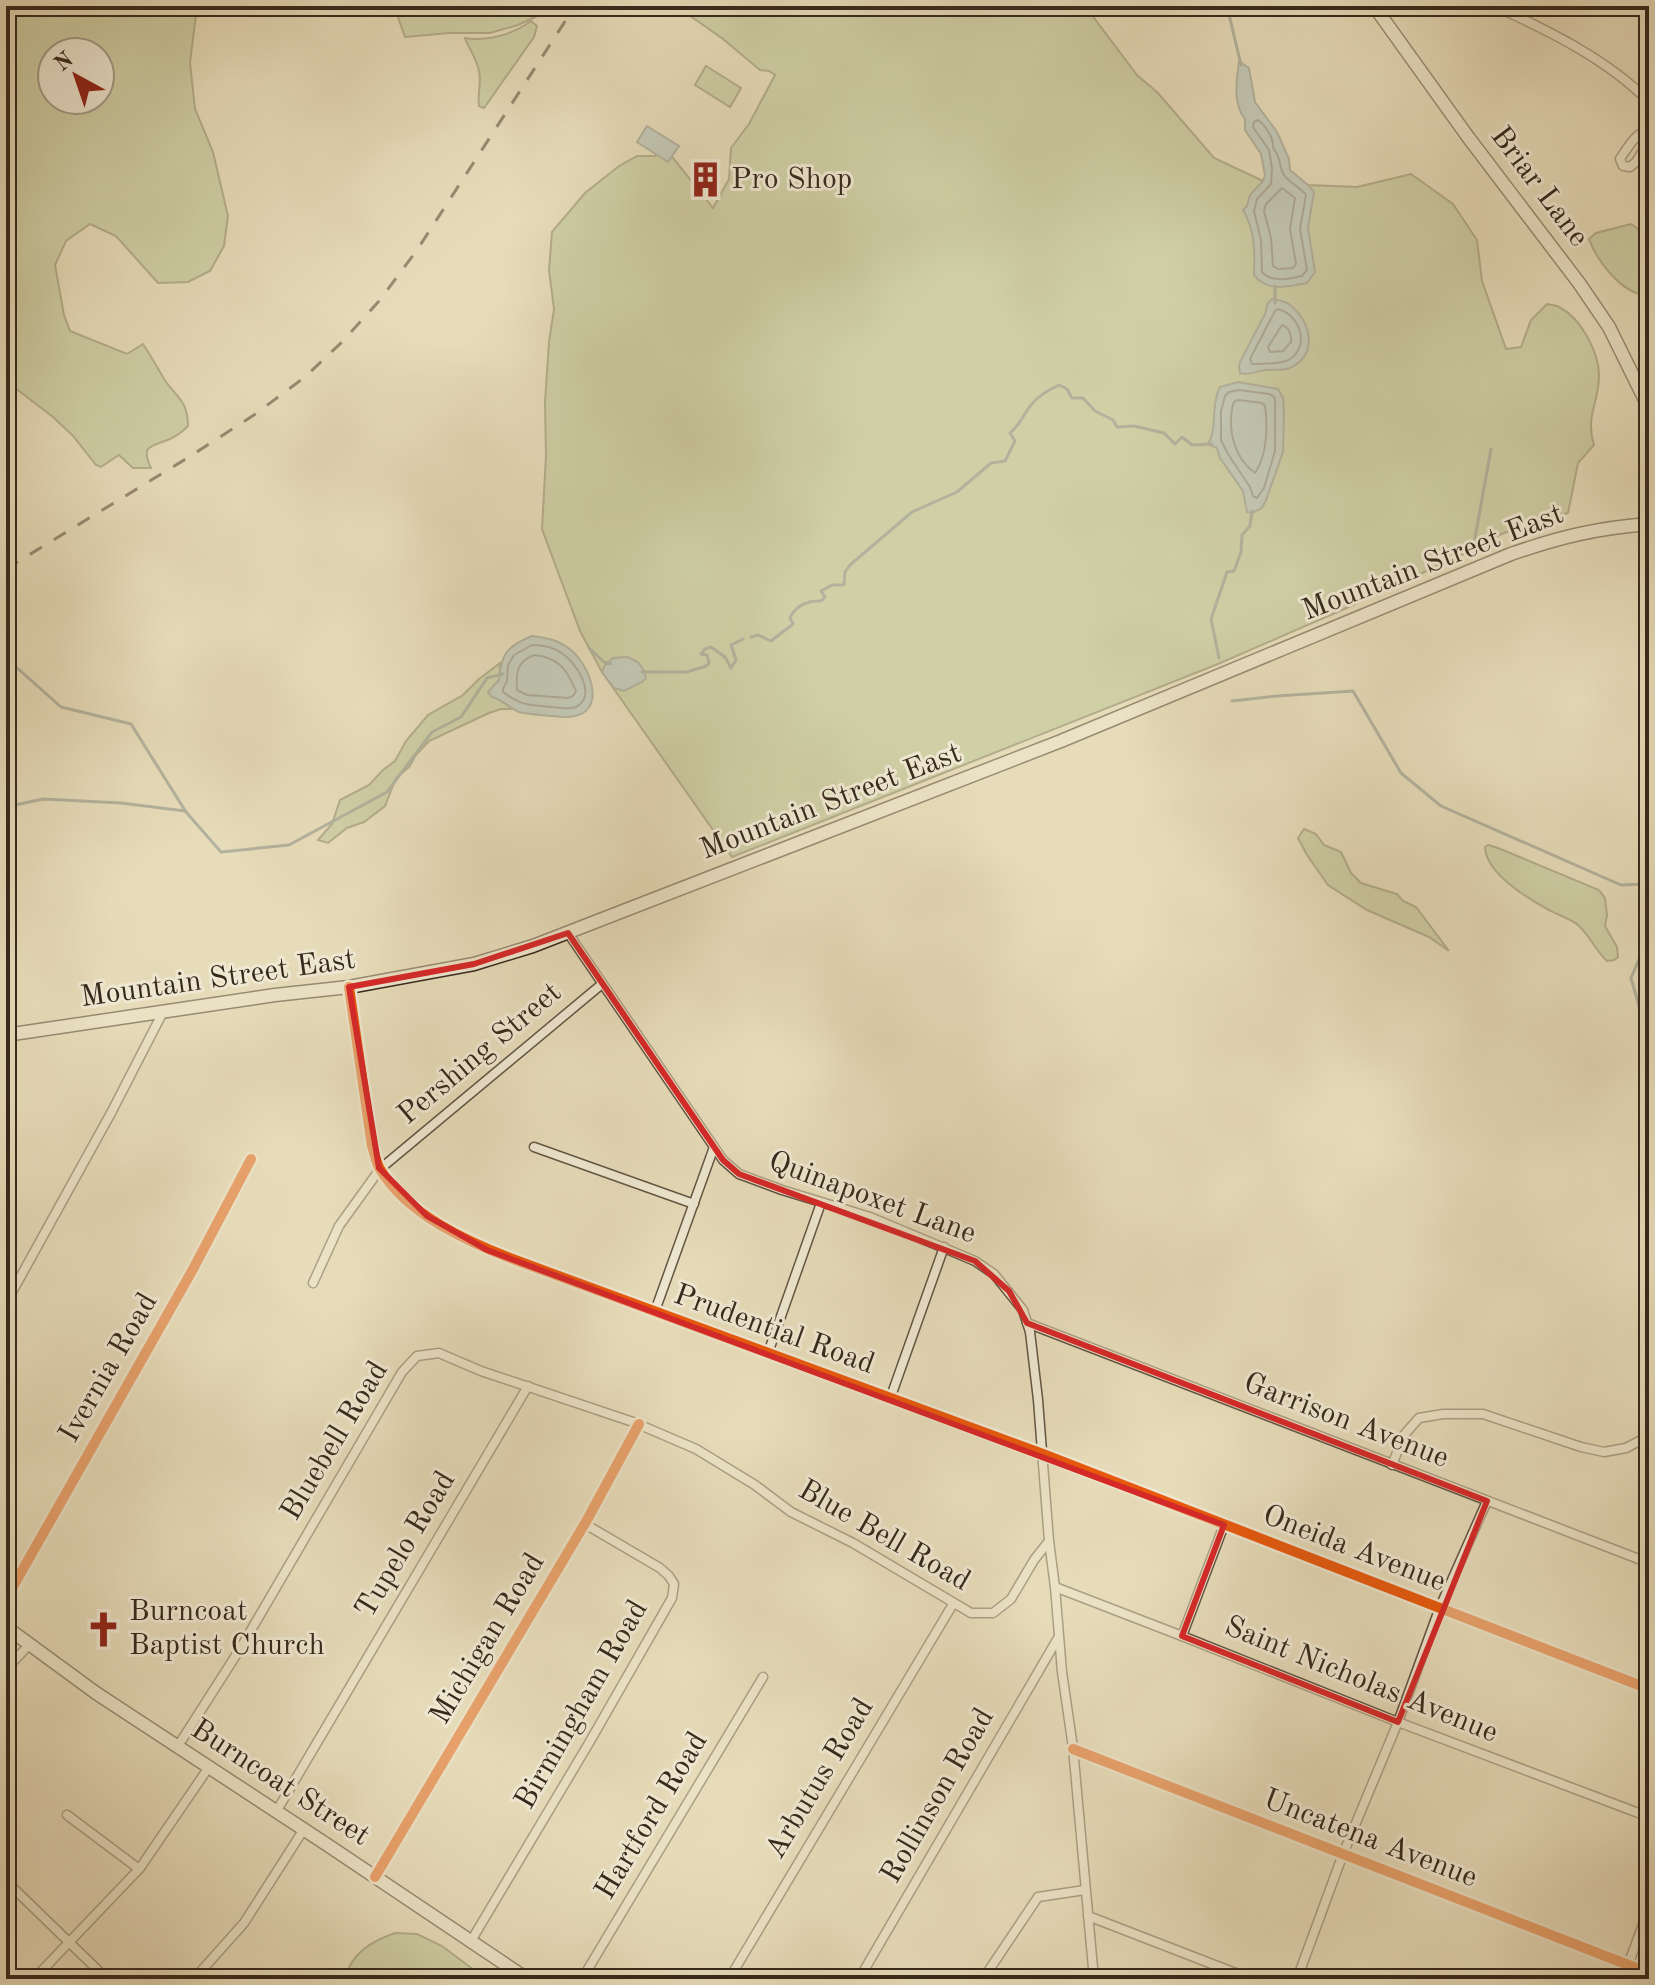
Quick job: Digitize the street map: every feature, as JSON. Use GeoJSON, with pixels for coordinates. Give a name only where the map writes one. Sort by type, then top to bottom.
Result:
{"type":"FeatureCollection","features":[{"type":"Feature","properties":{"kind":"main road","name":"Briar Lane"},"geometry":{"type":"LineString","coordinates":[[1380,8],[1468,137],[1609,327],[1649,408]]}},
{"type":"Feature","properties":{"kind":"main road","name":"Mountain Street East"},"geometry":{"type":"LineString","coordinates":[[6,1035],[349,987],[474,964],[533,946],[1061,741],[1511,554],[1566,536],[1649,524]]}},
{"type":"Feature","properties":{"kind":"main road","name":"Burncoat Street"},"geometry":{"type":"LineString","coordinates":[[6,1627],[72,1677],[527,1979]]}},
{"type":"Feature","properties":{"kind":"street"},"geometry":{"type":"LineString","coordinates":[[1495,6],[1606,66],[1649,102]]}},
{"type":"Feature","properties":{"kind":"street"},"geometry":{"type":"LineString","coordinates":[[1649,129],[1639,132],[1627,149],[1620,159],[1623,166],[1630,167],[1649,141]]}},
{"type":"Feature","properties":{"kind":"street","name":"Quinapoxet Lane"},"geometry":{"type":"LineString","coordinates":[[568,933],[723,1160],[739,1174],[870,1217],[975,1261],[994,1274],[1023,1310],[1030,1332],[1043,1454],[1049,1541],[1073,1749],[1094,1979]]}},
{"type":"Feature","properties":{"kind":"street","name":"Pershing Street"},"geometry":{"type":"LineString","coordinates":[[313,1283],[339,1226],[380,1169],[602,984]]}},
{"type":"Feature","properties":{"kind":"street"},"geometry":{"type":"LineString","coordinates":[[349,987],[372,1146],[380,1169]]}},
{"type":"Feature","properties":{"kind":"street"},"geometry":{"type":"LineString","coordinates":[[6,1303],[163,1012]]}},
{"type":"Feature","properties":{"kind":"street"},"geometry":{"type":"LineString","coordinates":[[534,1147],[694,1204]]}},
{"type":"Feature","properties":{"kind":"street"},"geometry":{"type":"LineString","coordinates":[[655,1311],[714,1147]]}},
{"type":"Feature","properties":{"kind":"street","name":"Ivernia Road"},"geometry":{"type":"LineString","coordinates":[[6,1599],[197,1262],[251,1159]]}},
{"type":"Feature","properties":{"kind":"street","name":"Prudential Road"},"geometry":{"type":"LineString","coordinates":[[380,1169],[408,1202],[466,1240],[489,1250],[1043,1454]]}},
{"type":"Feature","properties":{"kind":"street"},"geometry":{"type":"LineString","coordinates":[[768,1353],[821,1203]]}},
{"type":"Feature","properties":{"kind":"street"},"geometry":{"type":"LineString","coordinates":[[1649,1236],[1645,1281],[1649,1308]]}},
{"type":"Feature","properties":{"kind":"street"},"geometry":{"type":"LineString","coordinates":[[890,1399],[944,1247]]}},
{"type":"Feature","properties":{"kind":"street","name":"Garrison Avenue"},"geometry":{"type":"LineString","coordinates":[[1027,1323],[1649,1563]]}},
{"type":"Feature","properties":{"kind":"street","name":"Bluebell Road"},"geometry":{"type":"LineString","coordinates":[[178,1746],[240,1649],[396,1382],[417,1356],[439,1353],[481,1371],[639,1424],[718,1462]]}},
{"type":"Feature","properties":{"kind":"street","name":"Tupelo Road"},"geometry":{"type":"LineString","coordinates":[[276,1812],[528,1386]]}},
{"type":"Feature","properties":{"kind":"street"},"geometry":{"type":"LineString","coordinates":[[1392,1465],[1404,1435],[1419,1418],[1443,1414],[1483,1414],[1604,1452],[1626,1448],[1649,1436]]}},
{"type":"Feature","properties":{"kind":"street","name":"Michigan Road"},"geometry":{"type":"LineString","coordinates":[[375,1877],[585,1524],[639,1424]]}},
{"type":"Feature","properties":{"kind":"street","name":"Oneida Avenue"},"geometry":{"type":"LineString","coordinates":[[1043,1454],[1649,1689]]}},
{"type":"Feature","properties":{"kind":"street","name":"Blue Bell Road"},"geometry":{"type":"LineString","coordinates":[[718,1462],[791,1512],[853,1543],[971,1613],[993,1613],[1011,1599],[1049,1541]]}},
{"type":"Feature","properties":{"kind":"street"},"geometry":{"type":"LineString","coordinates":[[1297,1979],[1440,1607],[1487,1501]]}},
{"type":"Feature","properties":{"kind":"street","name":"Birmingham Road"},"geometry":{"type":"LineString","coordinates":[[471,1941],[672,1598],[674,1584],[663,1570],[585,1524]]}},
{"type":"Feature","properties":{"kind":"street"},"geometry":{"type":"LineString","coordinates":[[1182,1636],[1224,1525]]}},
{"type":"Feature","properties":{"kind":"street","name":"Saint Nicholas Avenue"},"geometry":{"type":"LineString","coordinates":[[1055,1587],[1649,1817]]}},
{"type":"Feature","properties":{"kind":"street","name":"Arbutus Road"},"geometry":{"type":"LineString","coordinates":[[729,1979],[953,1604]]}},
{"type":"Feature","properties":{"kind":"street","name":"Rollinson Road"},"geometry":{"type":"LineString","coordinates":[[859,1979],[1059,1637]]}},
{"type":"Feature","properties":{"kind":"street"},"geometry":{"type":"LineString","coordinates":[[6,1669],[30,1644]]}},
{"type":"Feature","properties":{"kind":"street","name":"Hartford Road"},"geometry":{"type":"LineString","coordinates":[[582,1979],[763,1677]]}},
{"type":"Feature","properties":{"kind":"street","name":"Uncatena Avenue"},"geometry":{"type":"LineString","coordinates":[[1073,1749],[1649,1973]]}},
{"type":"Feature","properties":{"kind":"street"},"geometry":{"type":"LineString","coordinates":[[34,1979],[139,1869],[209,1767]]}},
{"type":"Feature","properties":{"kind":"street"},"geometry":{"type":"LineString","coordinates":[[67,1815],[139,1869]]}},
{"type":"Feature","properties":{"kind":"street"},"geometry":{"type":"LineString","coordinates":[[198,1978],[244,1923],[304,1829]]}},
{"type":"Feature","properties":{"kind":"street"},"geometry":{"type":"LineString","coordinates":[[6,1881],[107,1979]]}},
{"type":"Feature","properties":{"kind":"street"},"geometry":{"type":"LineString","coordinates":[[983,1979],[1038,1897],[1085,1890]]}},
{"type":"Feature","properties":{"kind":"street"},"geometry":{"type":"LineString","coordinates":[[1623,1979],[1649,1908]]}},
{"type":"Feature","properties":{"kind":"street"},"geometry":{"type":"LineString","coordinates":[[1088,1916],[1251,1979]]}},
{"type":"Feature","properties":{"kind":"highlighted area"},"geometry":{"type":"Polygon","coordinates":[[[568,933],[723,1160],[739,1174],[975,1261],[1009,1291],[1027,1323],[1487,1501],[1398,1722],[1182,1636],[1224,1525],[487,1250],[427,1216],[379,1168],[349,987],[474,964],[568,933]]]}},
{"type":"Feature","properties":{"kind":"green space"},"geometry":{"type":"Polygon","coordinates":[[[6,6],[197,6],[190,63],[195,109],[213,152],[228,216],[224,246],[210,271],[188,282],[158,283],[116,236],[90,224],[66,241],[55,265],[70,331],[127,354],[143,344],[164,379],[184,404],[188,426],[174,437],[150,447],[147,454],[151,468],[133,468],[119,455],[101,467],[53,417],[6,381],[6,6]]]}},
{"type":"Feature","properties":{"kind":"green space"},"geometry":{"type":"Polygon","coordinates":[[[394,6],[557,6],[518,25],[490,33],[405,37],[394,6]]]}},
{"type":"Feature","properties":{"kind":"green space"},"geometry":{"type":"Polygon","coordinates":[[[676,6],[1085,6],[1137,75],[1158,93],[1214,158],[1263,181],[1308,185],[1357,187],[1411,174],[1453,204],[1477,240],[1482,281],[1506,349],[1521,347],[1531,320],[1547,304],[1559,307],[1575,319],[1592,347],[1599,376],[1591,426],[1594,445],[1578,463],[1568,513],[1492,538],[1342,610],[1218,664],[732,857],[602,672],[580,631],[542,529],[545,402],[554,309],[549,270],[552,232],[585,193],[637,156],[655,156],[661,143],[713,208],[729,179],[731,148],[749,124],[775,75],[760,70],[676,6]]]}},
{"type":"Feature","properties":{"kind":"green space"},"geometry":{"type":"Polygon","coordinates":[[[531,21],[537,26],[534,37],[484,108],[479,106],[479,71],[465,38],[500,36],[531,21]]]}},
{"type":"Feature","properties":{"kind":"green space"},"geometry":{"type":"Polygon","coordinates":[[[706,66],[741,88],[730,107],[695,85],[706,66]]]}},
{"type":"Feature","properties":{"kind":"green space"},"geometry":{"type":"Polygon","coordinates":[[[1631,224],[1645,238],[1648,249],[1648,285],[1639,294],[1623,286],[1609,272],[1589,239],[1596,233],[1631,224]]]}},
{"type":"Feature","properties":{"kind":"green space"},"geometry":{"type":"Polygon","coordinates":[[[500,663],[500,680],[494,685],[497,698],[513,709],[489,713],[429,741],[396,778],[385,806],[328,843],[318,840],[332,824],[340,800],[369,785],[395,761],[406,741],[428,715],[463,695],[500,663]]]}},
{"type":"Feature","properties":{"kind":"green space"},"geometry":{"type":"Polygon","coordinates":[[[1304,829],[1316,834],[1324,845],[1341,852],[1351,873],[1361,883],[1397,894],[1416,907],[1449,951],[1429,937],[1367,910],[1328,885],[1298,838],[1304,829]]]}},
{"type":"Feature","properties":{"kind":"green space"},"geometry":{"type":"Polygon","coordinates":[[[1488,845],[1599,890],[1605,898],[1605,926],[1617,947],[1618,957],[1607,961],[1576,924],[1510,885],[1487,857],[1485,847],[1488,845]]]}},
{"type":"Feature","properties":{"kind":"green space"},"geometry":{"type":"Polygon","coordinates":[[[395,1933],[417,1934],[442,1946],[486,1979],[344,1979],[352,1962],[364,1949],[395,1933]]]}},
{"type":"Feature","properties":{"kind":"water"},"geometry":{"type":"Polygon","coordinates":[[[1239,61],[1249,68],[1255,102],[1277,132],[1289,159],[1290,170],[1314,192],[1308,228],[1315,272],[1307,283],[1271,286],[1254,275],[1252,233],[1243,210],[1265,175],[1261,154],[1245,130],[1245,119],[1238,106],[1239,61]]]}},
{"type":"Feature","properties":{"kind":"water"},"geometry":{"type":"Polygon","coordinates":[[[647,126],[679,146],[668,162],[637,142],[647,126]]]}},
{"type":"Feature","properties":{"kind":"water"},"geometry":{"type":"Polygon","coordinates":[[[1272,299],[1288,304],[1303,320],[1309,338],[1305,355],[1287,369],[1240,373],[1240,362],[1272,299]]]}},
{"type":"Feature","properties":{"kind":"water"},"geometry":{"type":"Polygon","coordinates":[[[1238,382],[1278,389],[1283,398],[1283,452],[1262,508],[1252,513],[1247,512],[1243,491],[1220,458],[1217,448],[1208,444],[1213,432],[1215,402],[1220,387],[1238,382]]]}},
{"type":"Feature","properties":{"kind":"water"},"geometry":{"type":"Polygon","coordinates":[[[532,636],[563,645],[582,664],[592,686],[592,698],[589,707],[581,714],[564,717],[519,712],[488,692],[499,680],[501,664],[507,652],[532,636]]]}},
{"type":"Feature","properties":{"kind":"water"},"geometry":{"type":"Polygon","coordinates":[[[627,657],[640,664],[646,678],[624,691],[614,688],[602,672],[613,658],[627,657]]]}},
{"type":"Feature","properties":{"kind":"waterway"},"geometry":{"type":"LineString","coordinates":[[1227,6],[1241,65]]}},
{"type":"Feature","properties":{"kind":"waterway"},"geometry":{"type":"LineString","coordinates":[[1275,286],[1275,303]]}},
{"type":"Feature","properties":{"kind":"waterway"},"geometry":{"type":"LineString","coordinates":[[751,637],[758,635],[771,641],[793,624],[790,618],[799,607],[821,601],[825,597],[821,591],[832,585],[844,585],[845,572],[850,565],[912,512],[957,492],[991,463],[1005,461],[1015,441],[1010,433],[1037,398],[1059,385],[1067,389],[1072,398],[1083,398],[1095,411],[1113,420],[1117,427],[1134,426],[1164,433],[1175,444],[1182,437],[1192,445],[1212,444]]}},
{"type":"Feature","properties":{"kind":"waterway"},"geometry":{"type":"LineString","coordinates":[[1473,549],[1491,449]]}},
{"type":"Feature","properties":{"kind":"waterway"},"geometry":{"type":"LineString","coordinates":[[1219,658],[1211,619],[1227,572],[1234,571],[1241,552],[1242,535],[1250,526],[1252,511]]}},
{"type":"Feature","properties":{"kind":"waterway"},"geometry":{"type":"LineString","coordinates":[[642,672],[687,672],[706,666],[709,663],[707,655],[701,654],[711,647],[725,657],[731,668],[736,660],[731,645],[743,639]]}},
{"type":"Feature","properties":{"kind":"waterway"},"geometry":{"type":"LineString","coordinates":[[589,648],[604,662],[611,664]]}},
{"type":"Feature","properties":{"kind":"waterway"},"geometry":{"type":"LineString","coordinates":[[6,658],[61,707],[131,724],[186,812],[221,852],[289,845],[387,792],[432,732],[461,717],[487,678],[503,674]]}},
{"type":"Feature","properties":{"kind":"waterway"},"geometry":{"type":"LineString","coordinates":[[1232,701],[1353,691],[1401,773],[1441,806],[1621,885],[1649,884]]}},
{"type":"Feature","properties":{"kind":"waterway"},"geometry":{"type":"LineString","coordinates":[[6,807],[43,799],[121,803],[185,811]]}},
{"type":"Feature","properties":{"kind":"waterway"},"geometry":{"type":"LineString","coordinates":[[1649,936],[1631,978],[1639,1006],[1649,1010]]}},
{"type":"Feature","properties":{"kind":"railway"},"geometry":{"type":"LineString","coordinates":[[6,569],[254,415],[305,377],[343,341],[379,301],[417,250],[575,6]]}},
{"type":"Feature","properties":{"kind":"cycle path"},"geometry":{"type":"LineString","coordinates":[[349,987],[372,1146],[379,1167],[406,1200],[441,1226],[518,1261],[1043,1454],[1649,1689]]}},
{"type":"Feature","properties":{"kind":"cycle path"},"geometry":{"type":"LineString","coordinates":[[6,1599],[192,1271],[251,1159]]}},
{"type":"Feature","properties":{"kind":"cycle path"},"geometry":{"type":"LineString","coordinates":[[375,1877],[587,1520],[639,1424]]}},
{"type":"Feature","properties":{"kind":"cycle path"},"geometry":{"type":"LineString","coordinates":[[1073,1749],[1649,1973]]}},
{"type":"Feature","properties":{"kind":"place","name":"Pro Shop"},"geometry":{"type":"Point","coordinates":[705,180]}},
{"type":"Feature","properties":{"kind":"place","name":"Burncoat Baptist Church"},"geometry":{"type":"Point","coordinates":[103,1629]}}]}
